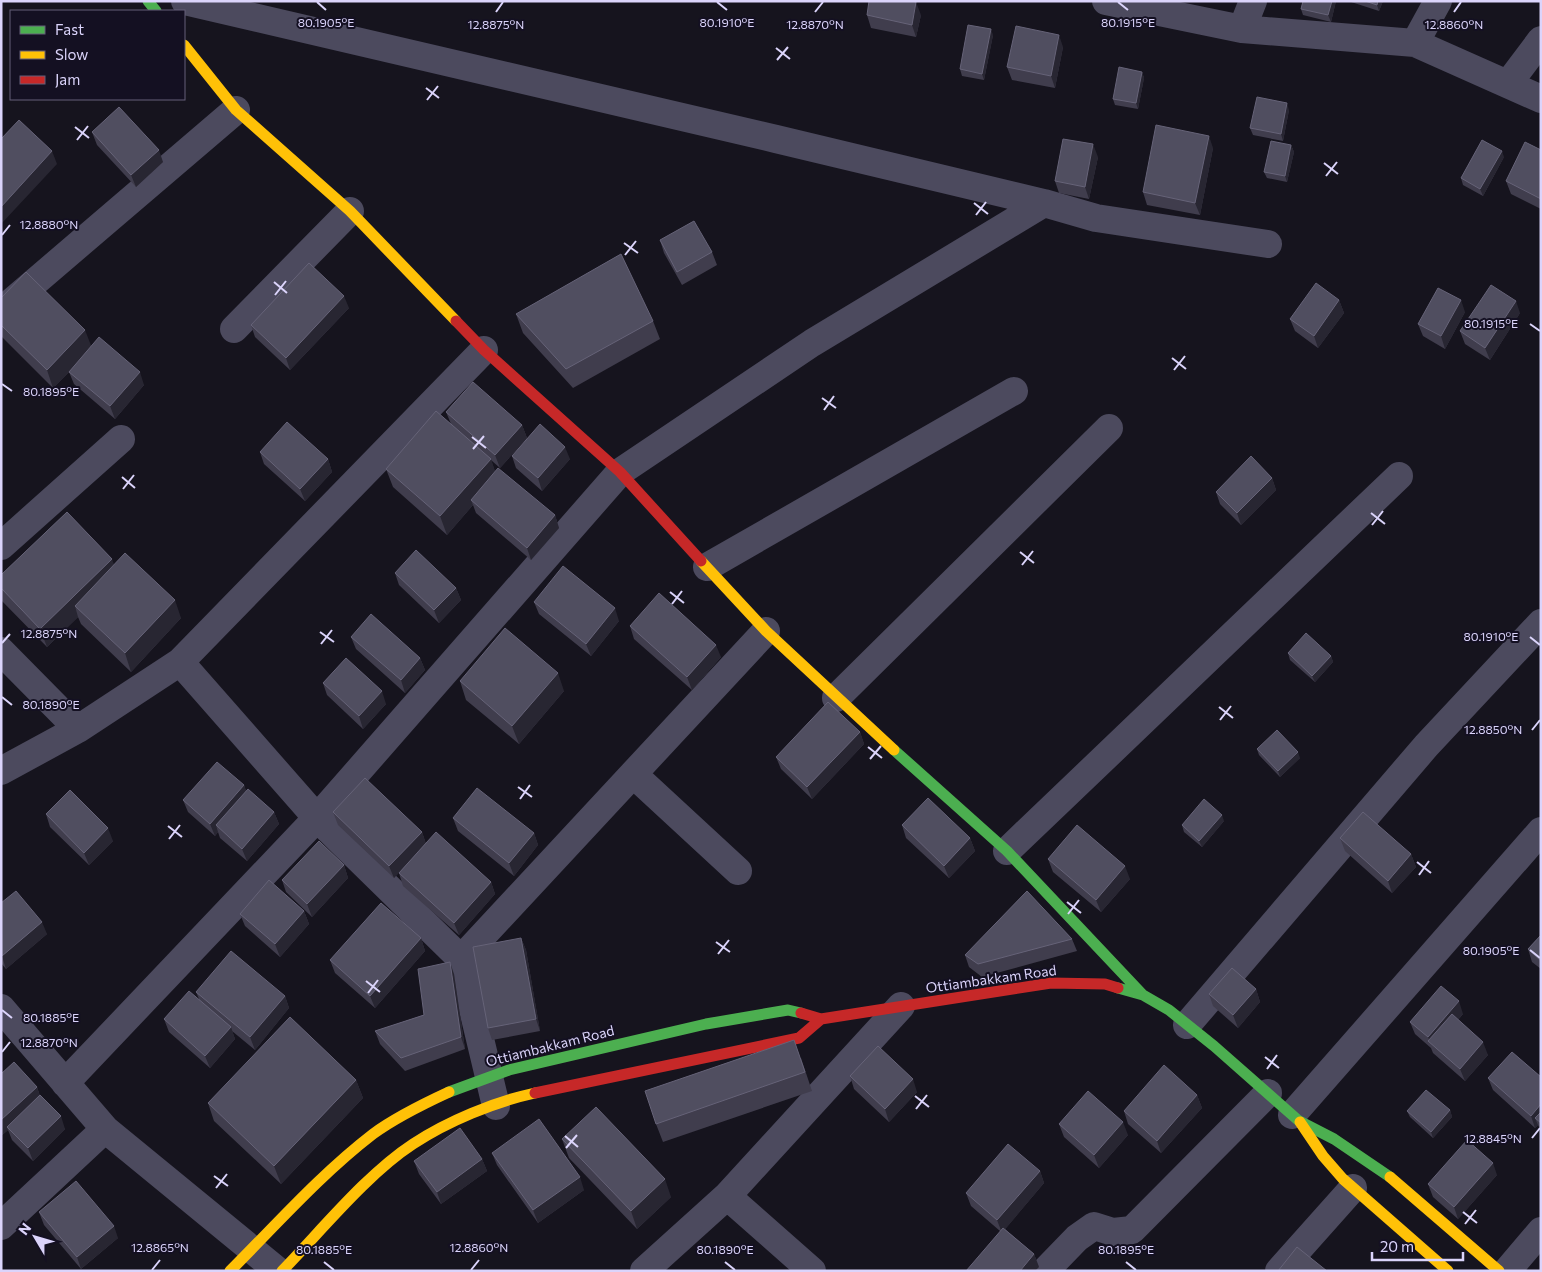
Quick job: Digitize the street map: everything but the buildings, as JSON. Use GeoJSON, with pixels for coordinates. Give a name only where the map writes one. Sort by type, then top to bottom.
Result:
{"type":"FeatureCollection","features":[{"type":"Feature","properties":{"kind":"street"},"geometry":{"type":"LineString","coordinates":[[184,1],[1044,203],[1096,218],[1268,244]]}},
{"type":"Feature","properties":{"kind":"street"},"geometry":{"type":"LineString","coordinates":[[1242,29],[1253,1]]}},
{"type":"Feature","properties":{"kind":"street"},"geometry":{"type":"LineString","coordinates":[[1415,43],[1438,1]]}},
{"type":"Feature","properties":{"kind":"street"},"geometry":{"type":"LineString","coordinates":[[1109,2],[1242,29],[1415,43],[1541,98]]}},
{"type":"Feature","properties":{"kind":"street"},"geometry":{"type":"LineString","coordinates":[[1508,84],[1541,40]]}},
{"type":"Feature","properties":{"kind":"street"},"geometry":{"type":"LineString","coordinates":[[185,47],[236,110],[350,211],[484,350],[620,472],[766,631],[836,698],[1007,851],[1143,995]]}},
{"type":"Feature","properties":{"kind":"street"},"geometry":{"type":"LineString","coordinates":[[1,311],[236,110]]}},
{"type":"Feature","properties":{"kind":"street"},"geometry":{"type":"LineString","coordinates":[[65,1084],[317,818],[620,472],[812,343],[1044,203]]}},
{"type":"Feature","properties":{"kind":"street"},"geometry":{"type":"LineString","coordinates":[[234,329],[350,211]]}},
{"type":"Feature","properties":{"kind":"street"},"geometry":{"type":"LineString","coordinates":[[1,771],[78,729],[180,662],[484,350]]}},
{"type":"Feature","properties":{"kind":"street"},"geometry":{"type":"LineString","coordinates":[[707,567],[1014,391]]}},
{"type":"Feature","properties":{"kind":"street"},"geometry":{"type":"LineString","coordinates":[[836,698],[1109,428]]}},
{"type":"Feature","properties":{"kind":"street"},"geometry":{"type":"LineString","coordinates":[[1,546],[121,439]]}},
{"type":"Feature","properties":{"kind":"street"},"geometry":{"type":"LineString","coordinates":[[1007,851],[1399,476]]}},
{"type":"Feature","properties":{"kind":"street"},"geometry":{"type":"LineString","coordinates":[[1187,1025],[1426,746],[1541,623]]}},
{"type":"Feature","properties":{"kind":"street"},"geometry":{"type":"LineString","coordinates":[[461,958],[766,631]]}},
{"type":"Feature","properties":{"kind":"street"},"geometry":{"type":"LineString","coordinates":[[1,651],[78,729]]}},
{"type":"Feature","properties":{"kind":"street"},"geometry":{"type":"LineString","coordinates":[[180,662],[317,818],[461,958],[496,1106]]}},
{"type":"Feature","properties":{"kind":"street"},"geometry":{"type":"LineString","coordinates":[[632,774],[738,871]]}},
{"type":"Feature","properties":{"kind":"street"},"geometry":{"type":"LineString","coordinates":[[1296,1118],[1541,831]]}},
{"type":"Feature","properties":{"kind":"street","name":"Ottiambakkam Road"},"geometry":{"type":"LineString","coordinates":[[230,1271],[311,1189],[373,1134],[418,1106],[489,1077],[590,1050],[724,1021],[788,1010],[821,1019],[1051,983],[1105,984],[1143,995],[1169,1010],[1296,1118],[1334,1139],[1388,1175],[1499,1271]]}},
{"type":"Feature","properties":{"kind":"street"},"geometry":{"type":"LineString","coordinates":[[644,1271],[726,1196],[901,1006]]}},
{"type":"Feature","properties":{"kind":"street"},"geometry":{"type":"LineString","coordinates":[[1,1008],[105,1129],[278,1271]]}},
{"type":"Feature","properties":{"kind":"street"},"geometry":{"type":"LineString","coordinates":[[282,1271],[380,1170],[413,1144],[462,1118],[523,1096],[799,1038],[821,1019]]}},
{"type":"Feature","properties":{"kind":"street"},"geometry":{"type":"LineString","coordinates":[[1046,1271],[1077,1238],[1094,1226],[1113,1232],[1132,1230],[1268,1093]]}},
{"type":"Feature","properties":{"kind":"street","name":"Ottiambakkam Road"},"geometry":{"type":"LineString","coordinates":[[1296,1118],[1323,1156],[1353,1188],[1448,1271]]}},
{"type":"Feature","properties":{"kind":"street"},"geometry":{"type":"LineString","coordinates":[[1,1226],[105,1129]]}},
{"type":"Feature","properties":{"kind":"street"},"geometry":{"type":"LineString","coordinates":[[1279,1271],[1353,1188]]}},
{"type":"Feature","properties":{"kind":"street"},"geometry":{"type":"LineString","coordinates":[[726,1196],[812,1271]]}},
{"type":"Feature","properties":{"kind":"street"},"geometry":{"type":"LineString","coordinates":[[1507,1271],[1541,1232]]}},
{"type":"Feature","properties":{"kind":"traffic: fast"},"geometry":{"type":"LineString","coordinates":[[148,1],[155,10]]}},
{"type":"Feature","properties":{"kind":"traffic: fast"},"geometry":{"type":"LineString","coordinates":[[894,750],[1007,851],[1142,994]]}},
{"type":"Feature","properties":{"kind":"traffic: fast"},"geometry":{"type":"LineString","coordinates":[[1118,988],[1143,995],[1169,1010],[1214,1046],[1299,1121],[1334,1139],[1390,1177]]}},
{"type":"Feature","properties":{"kind":"traffic: fast"},"geometry":{"type":"LineString","coordinates":[[449,1092],[509,1070],[706,1024],[788,1010],[801,1013]]}},
{"type":"Feature","properties":{"kind":"traffic: slow"},"geometry":{"type":"LineString","coordinates":[[185,46],[236,110],[350,211],[456,321]]}},
{"type":"Feature","properties":{"kind":"traffic: slow"},"geometry":{"type":"LineString","coordinates":[[701,561],[766,631],[894,750]]}},
{"type":"Feature","properties":{"kind":"traffic: slow"},"geometry":{"type":"LineString","coordinates":[[230,1271],[317,1183],[354,1149],[391,1122],[449,1092]]}},
{"type":"Feature","properties":{"kind":"traffic: slow"},"geometry":{"type":"LineString","coordinates":[[282,1271],[362,1187],[396,1156],[413,1144],[472,1113],[535,1093]]}},
{"type":"Feature","properties":{"kind":"traffic: slow"},"geometry":{"type":"LineString","coordinates":[[1300,1122],[1323,1156],[1343,1179],[1448,1271]]}},
{"type":"Feature","properties":{"kind":"traffic: slow"},"geometry":{"type":"LineString","coordinates":[[1390,1177],[1499,1271]]}},
{"type":"Feature","properties":{"kind":"traffic: jam"},"geometry":{"type":"LineString","coordinates":[[456,321],[484,350],[620,472],[701,561]]}},
{"type":"Feature","properties":{"kind":"traffic: jam"},"geometry":{"type":"LineString","coordinates":[[801,1013],[821,1019],[1051,983],[1105,984],[1118,988]]}},
{"type":"Feature","properties":{"kind":"traffic: jam"},"geometry":{"type":"LineString","coordinates":[[535,1093],[799,1038],[821,1019]]}}]}
